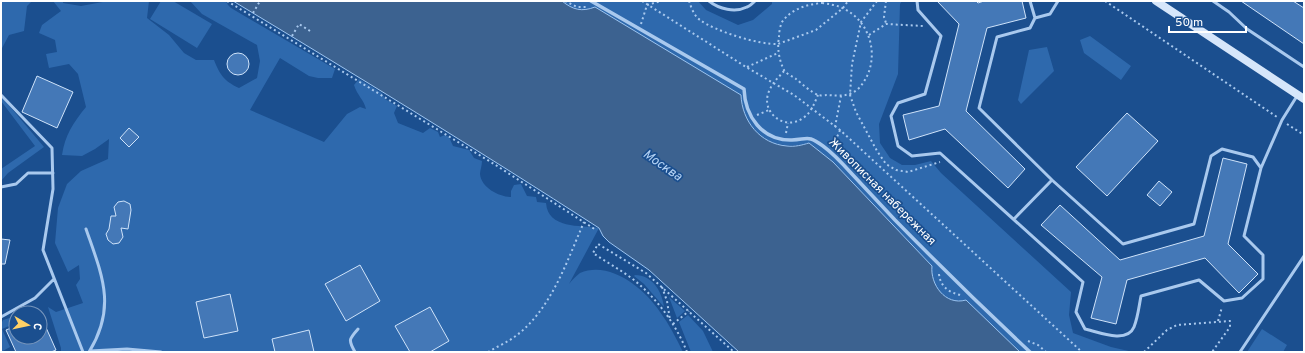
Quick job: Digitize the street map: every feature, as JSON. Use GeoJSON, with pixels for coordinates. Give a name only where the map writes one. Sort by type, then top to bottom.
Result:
{"type":"FeatureCollection","features":[{"type":"Feature","properties":{"kind":"main road"},"geometry":{"type":"LineString","coordinates":[[1156,1],[1301,97]]}},
{"type":"Feature","properties":{"kind":"street","name":"Живописная набережная"},"geometry":{"type":"LineString","coordinates":[[591,1],[744,89],[747,108],[751,117],[764,131],[773,136],[792,140],[810,138],[824,146],[970,295],[1030,352]]}},
{"type":"Feature","properties":{"kind":"lane"},"geometry":{"type":"LineString","coordinates":[[709,1],[717,7],[728,9],[747,7],[755,1]]}},
{"type":"Feature","properties":{"kind":"lane"},"geometry":{"type":"LineString","coordinates":[[917,1],[918,10],[941,36],[925,94],[898,103],[891,116],[898,146],[912,156],[940,153],[1083,282],[1076,312],[1085,329],[1117,337],[1127,335],[1134,328],[1141,296],[1199,280],[1224,301],[1242,298],[1263,279],[1263,255],[1244,236],[1261,168],[1282,120],[1301,97]]}},
{"type":"Feature","properties":{"kind":"lane"},"geometry":{"type":"LineString","coordinates":[[1030,1],[1035,18],[1030,28],[997,37],[979,108],[1052,180],[1123,244],[1194,224],[1211,156],[1222,149],[1253,157],[1261,168]]}},
{"type":"Feature","properties":{"kind":"lane"},"geometry":{"type":"LineString","coordinates":[[1035,18],[1050,14],[1058,1]]}},
{"type":"Feature","properties":{"kind":"lane"},"geometry":{"type":"LineString","coordinates":[[1213,1],[1229,12],[1247,29],[1304,67]]}},
{"type":"Feature","properties":{"kind":"lane"},"geometry":{"type":"LineString","coordinates":[[1,95],[52,148],[53,190],[43,250],[83,352]]}},
{"type":"Feature","properties":{"kind":"lane"},"geometry":{"type":"LineString","coordinates":[[1,187],[16,184],[28,173],[53,173]]}},
{"type":"Feature","properties":{"kind":"lane"},"geometry":{"type":"LineString","coordinates":[[1014,219],[1052,180]]}},
{"type":"Feature","properties":{"kind":"lane"},"geometry":{"type":"LineString","coordinates":[[86,229],[103,279],[106,304],[104,318],[90,352],[127,349],[161,352]]}},
{"type":"Feature","properties":{"kind":"lane"},"geometry":{"type":"LineString","coordinates":[[1240,352],[1304,256]]}},
{"type":"Feature","properties":{"kind":"lane"},"geometry":{"type":"LineString","coordinates":[[1,317],[35,298],[54,279]]}},
{"type":"Feature","properties":{"kind":"lane"},"geometry":{"type":"LineString","coordinates":[[355,352],[350,343],[351,337],[358,329]]}},
{"type":"Feature","properties":{"kind":"path"},"geometry":{"type":"LineString","coordinates":[[227,1],[494,164],[596,230]]}},
{"type":"Feature","properties":{"kind":"path"},"geometry":{"type":"LineString","coordinates":[[253,13],[260,1]]}},
{"type":"Feature","properties":{"kind":"path"},"geometry":{"type":"LineString","coordinates":[[565,1],[577,7],[588,7],[596,4]]}},
{"type":"Feature","properties":{"kind":"path"},"geometry":{"type":"LineString","coordinates":[[642,1],[773,84],[794,95],[840,130],[1082,352]]}},
{"type":"Feature","properties":{"kind":"path"},"geometry":{"type":"LineString","coordinates":[[647,5],[661,1]]}},
{"type":"Feature","properties":{"kind":"path"},"geometry":{"type":"LineString","coordinates":[[689,1],[691,8],[698,19],[713,27],[758,42],[778,44],[816,30],[843,8],[848,1]]}},
{"type":"Feature","properties":{"kind":"path"},"geometry":{"type":"LineString","coordinates":[[877,1],[861,22],[852,64],[850,94],[856,112],[877,151],[886,164],[896,170],[908,172],[947,160]]}},
{"type":"Feature","properties":{"kind":"path"},"geometry":{"type":"LineString","coordinates":[[886,1],[884,17],[886,24]]}},
{"type":"Feature","properties":{"kind":"path"},"geometry":{"type":"LineString","coordinates":[[1106,1],[1304,135]]}},
{"type":"Feature","properties":{"kind":"path"},"geometry":{"type":"LineString","coordinates":[[822,3],[832,4],[843,8],[861,22],[869,35],[872,50],[870,68],[862,85],[856,92],[841,96],[818,95],[784,71],[778,53],[782,23],[796,10],[804,6],[822,3]]}},
{"type":"Feature","properties":{"kind":"path"},"geometry":{"type":"LineString","coordinates":[[639,28],[647,5]]}},
{"type":"Feature","properties":{"kind":"path"},"geometry":{"type":"LineString","coordinates":[[292,36],[299,24],[310,31]]}},
{"type":"Feature","properties":{"kind":"path"},"geometry":{"type":"LineString","coordinates":[[869,35],[886,24],[932,26]]}},
{"type":"Feature","properties":{"kind":"path"},"geometry":{"type":"LineString","coordinates":[[746,67],[778,53]]}},
{"type":"Feature","properties":{"kind":"path"},"geometry":{"type":"LineString","coordinates":[[784,71],[773,84],[767,98],[769,110],[777,119],[788,123],[799,121],[812,108],[818,95]]}},
{"type":"Feature","properties":{"kind":"path"},"geometry":{"type":"LineString","coordinates":[[835,127],[841,96]]}},
{"type":"Feature","properties":{"kind":"path"},"geometry":{"type":"LineString","coordinates":[[751,117],[769,110]]}},
{"type":"Feature","properties":{"kind":"path"},"geometry":{"type":"LineString","coordinates":[[786,139],[788,123]]}},
{"type":"Feature","properties":{"kind":"path"},"geometry":{"type":"LineString","coordinates":[[488,352],[511,339],[529,323],[544,306],[560,278],[584,222]]}},
{"type":"Feature","properties":{"kind":"path"},"geometry":{"type":"LineString","coordinates":[[687,352],[673,324],[662,308],[642,287],[593,253],[598,244],[642,270],[660,284],[734,352]]}},
{"type":"Feature","properties":{"kind":"path"},"geometry":{"type":"LineString","coordinates":[[939,263],[940,280],[943,286],[956,294],[963,296],[970,295]]}},
{"type":"Feature","properties":{"kind":"path"},"geometry":{"type":"LineString","coordinates":[[660,284],[667,301],[670,320]]}},
{"type":"Feature","properties":{"kind":"path"},"geometry":{"type":"LineString","coordinates":[[1218,321],[1224,301]]}},
{"type":"Feature","properties":{"kind":"path"},"geometry":{"type":"LineString","coordinates":[[673,324],[689,311]]}},
{"type":"Feature","properties":{"kind":"path"},"geometry":{"type":"LineString","coordinates":[[1144,352],[1167,330],[1177,324],[1230,321],[1230,327],[1212,352]]}},
{"type":"Feature","properties":{"kind":"shaded area"},"geometry":{"type":"Polygon","coordinates":[[[1,1],[32,1],[27,6],[24,31],[9,35],[1,50],[1,1]]]}},
{"type":"Feature","properties":{"kind":"shaded area"},"geometry":{"type":"Polygon","coordinates":[[[53,1],[63,1],[63,3],[81,6],[108,1],[149,1],[147,18],[169,35],[184,53],[196,60],[214,60],[223,77],[239,88],[257,78],[260,61],[257,45],[202,14],[190,1],[226,1],[231,8],[335,69],[332,78],[318,78],[309,76],[280,58],[250,110],[324,142],[347,114],[360,107],[366,109],[354,85],[359,79],[382,93],[385,99],[397,106],[394,113],[398,123],[423,133],[430,128],[438,132],[440,137],[445,135],[449,137],[453,146],[469,150],[474,158],[482,161],[480,174],[481,179],[492,191],[507,197],[511,197],[511,191],[514,185],[521,184],[527,196],[536,197],[537,202],[546,203],[548,211],[552,217],[559,222],[574,226],[599,228],[569,284],[580,273],[591,270],[603,270],[626,279],[645,294],[653,303],[669,326],[683,352],[61,352],[48,307],[56,312],[83,303],[76,285],[80,279],[79,265],[68,272],[55,243],[58,208],[67,184],[81,171],[108,159],[109,139],[82,156],[62,155],[65,141],[70,130],[86,107],[78,74],[69,64],[49,68],[46,54],[57,52],[55,40],[39,33],[42,25],[61,11],[53,1]]]}},
{"type":"Feature","properties":{"kind":"shaded area"},"geometry":{"type":"Polygon","coordinates":[[[161,1],[173,1],[212,24],[197,48],[150,19],[161,1]]]}},
{"type":"Feature","properties":{"kind":"shaded area"},"geometry":{"type":"Polygon","coordinates":[[[562,1],[698,1],[706,10],[738,25],[753,20],[772,4],[772,1],[902,1],[900,4],[898,74],[879,124],[880,143],[890,158],[902,165],[915,165],[931,161],[941,173],[1071,292],[1069,315],[1073,333],[1111,347],[1133,352],[1020,352],[966,301],[951,300],[945,297],[940,292],[933,280],[932,266],[833,162],[809,143],[785,145],[766,139],[751,125],[741,102],[589,9],[581,10],[562,1]]]}},
{"type":"Feature","properties":{"kind":"shaded area"},"geometry":{"type":"Polygon","coordinates":[[[1090,36],[1131,66],[1121,80],[1084,53],[1080,40],[1090,36]]]}},
{"type":"Feature","properties":{"kind":"shaded area"},"geometry":{"type":"Polygon","coordinates":[[[1047,47],[1054,71],[1021,104],[1018,100],[1029,50],[1047,47]]]}},
{"type":"Feature","properties":{"kind":"shaded area"},"geometry":{"type":"Polygon","coordinates":[[[1,96],[44,147],[8,173],[1,181],[1,169],[35,146],[1,101],[1,96]]]}},
{"type":"Feature","properties":{"kind":"shaded area"},"geometry":{"type":"Polygon","coordinates":[[[634,276],[646,278],[655,285],[661,295],[664,307],[644,284],[634,276]]]}},
{"type":"Feature","properties":{"kind":"shaded area"},"geometry":{"type":"Polygon","coordinates":[[[669,297],[685,311],[677,318],[669,297]]]}},
{"type":"Feature","properties":{"kind":"shaded area"},"geometry":{"type":"Polygon","coordinates":[[[688,315],[703,331],[713,352],[691,352],[679,322],[688,315]]]}},
{"type":"Feature","properties":{"kind":"shaded area"},"geometry":{"type":"Polygon","coordinates":[[[8,318],[8,326],[2,329],[10,347],[1,352],[1,324],[3,320],[8,318]]]}},
{"type":"Feature","properties":{"kind":"shaded area"},"geometry":{"type":"Polygon","coordinates":[[[1262,329],[1287,345],[1283,352],[1247,352],[1262,329]]]}},
{"type":"Feature","properties":{"kind":"water","name":"Москва"},"geometry":{"type":"Polygon","coordinates":[[[233,1],[562,1],[574,8],[582,10],[595,7],[741,95],[745,114],[754,130],[761,136],[769,141],[787,146],[796,146],[809,143],[833,162],[932,266],[934,280],[940,292],[945,297],[952,300],[966,300],[1020,352],[739,352],[649,270],[609,242],[603,236],[599,228],[417,113],[233,1]]]}},
{"type":"Feature","properties":{"kind":"building"},"geometry":{"type":"Polygon","coordinates":[[[937,1],[976,1],[978,3],[984,1],[1022,1],[1026,18],[987,28],[966,111],[1025,169],[1008,188],[945,129],[909,140],[903,115],[939,106],[959,24],[937,1]]]}},
{"type":"Feature","properties":{"kind":"building"},"geometry":{"type":"Polygon","coordinates":[[[1241,1],[1293,1],[1304,8],[1304,44],[1241,1]]]}},
{"type":"Feature","properties":{"kind":"building"},"geometry":{"type":"Polygon","coordinates":[[[238,53],[246,56],[249,64],[246,72],[238,75],[230,72],[227,64],[230,56],[238,53]]]}},
{"type":"Feature","properties":{"kind":"building"},"geometry":{"type":"Polygon","coordinates":[[[37,76],[73,92],[57,128],[22,112],[37,76]]]}},
{"type":"Feature","properties":{"kind":"building"},"geometry":{"type":"Polygon","coordinates":[[[1127,113],[1158,141],[1107,196],[1076,167],[1127,113]]]}},
{"type":"Feature","properties":{"kind":"building"},"geometry":{"type":"Polygon","coordinates":[[[129,128],[139,137],[129,147],[120,138],[129,128]]]}},
{"type":"Feature","properties":{"kind":"building"},"geometry":{"type":"Polygon","coordinates":[[[1223,158],[1247,164],[1228,244],[1258,274],[1239,293],[1205,258],[1127,280],[1116,324],[1091,318],[1102,277],[1041,225],[1060,205],[1120,260],[1204,236],[1223,158]]]}},
{"type":"Feature","properties":{"kind":"building"},"geometry":{"type":"Polygon","coordinates":[[[1159,181],[1172,192],[1160,206],[1147,195],[1159,181]]]}},
{"type":"Feature","properties":{"kind":"building"},"geometry":{"type":"Polygon","coordinates":[[[124,201],[130,204],[131,210],[128,229],[121,228],[123,237],[119,243],[113,244],[108,240],[106,234],[109,229],[111,216],[116,216],[114,207],[118,202],[124,201]]]}},
{"type":"Feature","properties":{"kind":"building"},"geometry":{"type":"Polygon","coordinates":[[[1,239],[10,240],[5,264],[1,264],[1,239]]]}},
{"type":"Feature","properties":{"kind":"building"},"geometry":{"type":"Polygon","coordinates":[[[360,265],[380,301],[346,321],[325,284],[360,265]]]}},
{"type":"Feature","properties":{"kind":"building"},"geometry":{"type":"Polygon","coordinates":[[[230,294],[238,331],[204,338],[196,302],[230,294]]]}},
{"type":"Feature","properties":{"kind":"building"},"geometry":{"type":"Polygon","coordinates":[[[430,307],[449,341],[430,352],[410,352],[395,326],[430,307]]]}},
{"type":"Feature","properties":{"kind":"building"},"geometry":{"type":"Polygon","coordinates":[[[309,330],[314,352],[275,352],[272,339],[309,330]]]}},
{"type":"Feature","properties":{"kind":"building"},"geometry":{"type":"Polygon","coordinates":[[[48,332],[56,350],[51,352],[16,352],[13,345],[48,345],[48,332]]]}}]}
